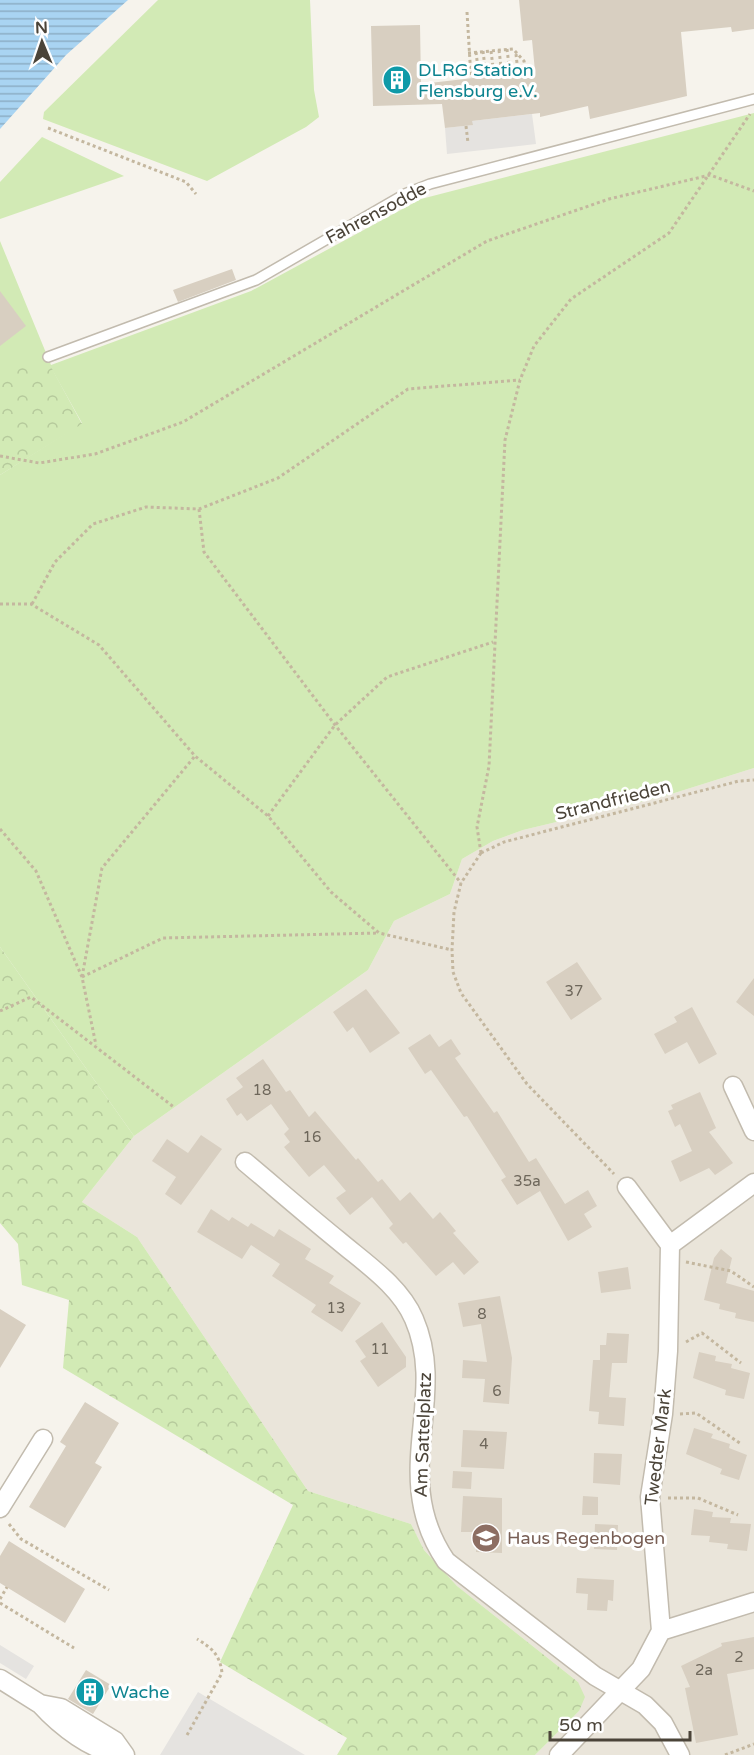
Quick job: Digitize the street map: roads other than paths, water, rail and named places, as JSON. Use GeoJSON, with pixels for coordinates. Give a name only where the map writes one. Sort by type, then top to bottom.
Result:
{"type":"FeatureCollection","features":[{"type":"Feature","properties":{"kind":"street"},"geometry":{"type":"LineString","coordinates":[[733,1086],[754,1131]]}},
{"type":"Feature","properties":{"kind":"street","name":"Am Sattelplatz"},"geometry":{"type":"LineString","coordinates":[[245,1162],[383,1279],[413,1317],[422,1339],[426,1365],[419,1461],[420,1496],[424,1519],[432,1540],[446,1561],[595,1676],[645,1705],[663,1723],[680,1755]]}},
{"type":"Feature","properties":{"kind":"street"},"geometry":{"type":"LineString","coordinates":[[627,1187],[670,1253],[754,1183]]}},
{"type":"Feature","properties":{"kind":"street","name":"Twedter Mark"},"geometry":{"type":"LineString","coordinates":[[661,1631],[650,1497],[663,1414],[668,1351],[670,1253]]}},
{"type":"Feature","properties":{"kind":"street"},"geometry":{"type":"LineString","coordinates":[[3,1514],[43,1439]]}},
{"type":"Feature","properties":{"kind":"street"},"geometry":{"type":"LineString","coordinates":[[558,1755],[640,1669],[661,1631],[754,1602]]}},
{"type":"Feature","properties":{"kind":"street"},"geometry":{"type":"LineString","coordinates":[[0,1679],[40,1704],[61,1708],[115,1741],[124,1754]]}},
{"type":"Feature","properties":{"kind":"lane","name":"Fahrensodde"},"geometry":{"type":"LineString","coordinates":[[48,357],[256,280],[407,193],[430,184],[754,99]]}},
{"type":"Feature","properties":{"kind":"water"},"geometry":{"type":"Polygon","coordinates":[[[0,0],[128,0],[66,55],[0,129],[0,0]]]}},
{"type":"Feature","properties":{"kind":"place","name":"DLRG Station Flensburg e.V."},"geometry":{"type":"Point","coordinates":[397,80]}},
{"type":"Feature","properties":{"kind":"place","name":"Haus Regenbogen"},"geometry":{"type":"Point","coordinates":[486,1538]}},
{"type":"Feature","properties":{"kind":"place","name":"Wache"},"geometry":{"type":"Point","coordinates":[90,1692]}}]}
